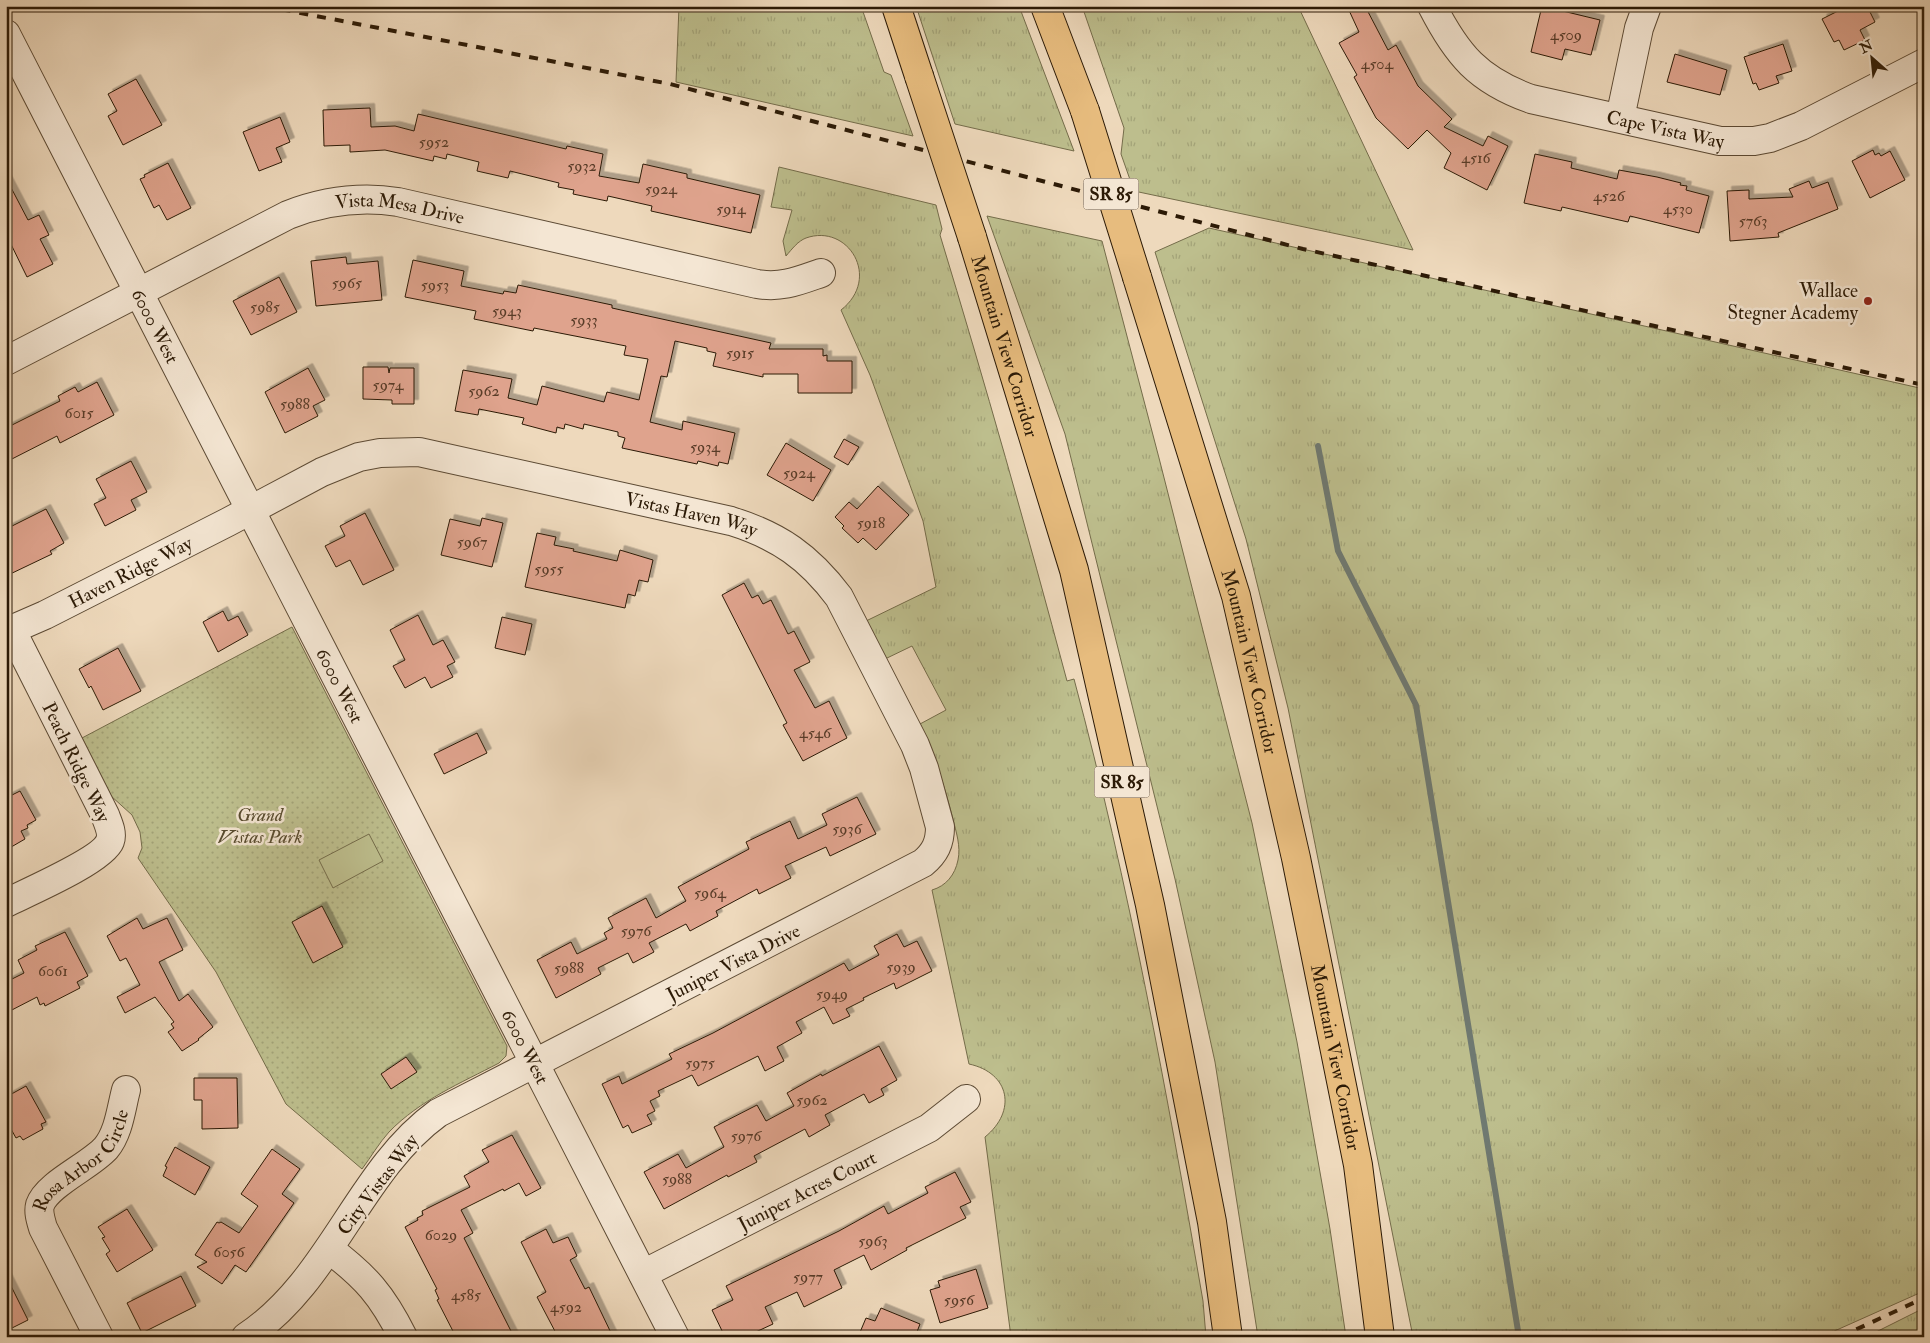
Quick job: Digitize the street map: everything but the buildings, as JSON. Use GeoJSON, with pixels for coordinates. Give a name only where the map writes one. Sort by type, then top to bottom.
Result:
{"type":"FeatureCollection","features":[{"type":"Feature","properties":{"kind":"highway","name":"Mountain View Corridor"},"geometry":{"type":"LineString","coordinates":[[896,6],[972,237],[1076,579],[1150,905],[1212,1222],[1228,1337]]}},
{"type":"Feature","properties":{"kind":"highway","name":"Mountain View Corridor"},"geometry":{"type":"LineString","coordinates":[[1045,6],[1085,111],[1238,606],[1296,858],[1358,1165],[1380,1337]]}},
{"type":"Feature","properties":{"kind":"street","name":"Cape Vista Way"},"geometry":{"type":"LineString","coordinates":[[1432,6],[1458,51],[1477,70],[1497,85],[1531,99],[1720,141],[1754,141],[1770,138],[1801,126],[1924,63]]}},
{"type":"Feature","properties":{"kind":"street"},"geometry":{"type":"LineString","coordinates":[[1620,118],[1639,28],[1647,6]]}},
{"type":"Feature","properties":{"kind":"street","name":"6000 West"},"geometry":{"type":"LineString","coordinates":[[6,34],[675,1337]]}},
{"type":"Feature","properties":{"kind":"street","name":"Vista Mesa Drive"},"geometry":{"type":"LineString","coordinates":[[6,361],[288,215],[324,204],[360,199],[398,202],[757,284],[777,286],[821,273]]}},
{"type":"Feature","properties":{"kind":"street","name":"Vistas Haven Way"},"geometry":{"type":"LineString","coordinates":[[250,509],[322,472],[350,460],[380,454],[419,452],[731,521],[773,537],[810,563],[839,597],[915,745],[924,768],[940,827],[938,844],[930,857]]}},
{"type":"Feature","properties":{"kind":"street","name":"Haven Ridge Way"},"geometry":{"type":"LineString","coordinates":[[9,630],[53,611],[250,509]]}},
{"type":"Feature","properties":{"kind":"street","name":"Peach Ridge Way"},"geometry":{"type":"LineString","coordinates":[[6,903],[91,859],[105,848],[110,840],[106,815],[9,630]]}},
{"type":"Feature","properties":{"kind":"street","name":"Juniper Vista Drive"},"geometry":{"type":"LineString","coordinates":[[535,1064],[914,869],[930,857]]}},
{"type":"Feature","properties":{"kind":"street","name":"City Vistas Way"},"geometry":{"type":"LineString","coordinates":[[246,1337],[283,1308],[329,1249],[390,1160],[400,1147],[424,1124],[454,1104],[535,1064]]}},
{"type":"Feature","properties":{"kind":"street","name":"Rosa Arbor Circle"},"geometry":{"type":"LineString","coordinates":[[99,1337],[43,1228],[39,1212],[40,1205],[51,1190],[86,1166],[106,1147],[118,1125],[126,1090]]}},
{"type":"Feature","properties":{"kind":"street","name":"Juniper Acres Court"},"geometry":{"type":"LineString","coordinates":[[643,1274],[929,1128],[966,1099]]}},
{"type":"Feature","properties":{"kind":"street"},"geometry":{"type":"LineString","coordinates":[[329,1249],[350,1265],[373,1288],[384,1302],[403,1337]]}},
{"type":"Feature","properties":{"kind":"green space"},"geometry":{"type":"Polygon","coordinates":[[[679,6],[861,6],[884,72],[891,75],[913,136],[676,82],[679,6]]]}},
{"type":"Feature","properties":{"kind":"green space"},"geometry":{"type":"Polygon","coordinates":[[[916,6],[1019,6],[1074,151],[955,124],[916,6]]]}},
{"type":"Feature","properties":{"kind":"green space"},"geometry":{"type":"Polygon","coordinates":[[[1082,6],[1298,6],[1413,250],[1134,191],[1121,154],[1124,128],[1082,6]]]}},
{"type":"Feature","properties":{"kind":"green space"},"geometry":{"type":"Polygon","coordinates":[[[779,167],[936,205],[942,229],[940,235],[1037,569],[1067,681],[1074,679],[1094,756],[1146,989],[1203,1301],[1206,1337],[1011,1337],[985,1137],[1002,1116],[1005,1105],[1004,1094],[1001,1084],[993,1076],[983,1069],[969,1064],[932,890],[946,883],[952,875],[957,865],[959,850],[958,839],[943,782],[920,724],[946,710],[912,646],[885,659],[866,621],[936,587],[923,521],[870,375],[841,310],[853,297],[859,283],[859,269],[855,256],[835,238],[821,235],[803,239],[786,256],[783,241],[792,210],[771,207],[779,167]]]}},
{"type":"Feature","properties":{"kind":"green space"},"geometry":{"type":"Polygon","coordinates":[[[987,216],[1102,241],[1252,823],[1297,1042],[1330,1229],[1346,1337],[1258,1337],[1215,1062],[1175,879],[1065,434],[987,216]]]}},
{"type":"Feature","properties":{"kind":"green space"},"geometry":{"type":"Polygon","coordinates":[[[1209,228],[1924,389],[1924,1291],[1821,1337],[1413,1337],[1288,708],[1246,539],[1155,252],[1209,228]]]}},
{"type":"Feature","properties":{"kind":"green space","name":"Grand Vistas Park"},"geometry":{"type":"Polygon","coordinates":[[[292,627],[507,1046],[506,1056],[499,1063],[427,1101],[401,1121],[385,1136],[362,1169],[286,1104],[216,972],[138,858],[142,848],[140,832],[132,815],[111,796],[82,738],[292,627]]]}},
{"type":"Feature","properties":{"kind":"green space"},"geometry":{"type":"Polygon","coordinates":[[[369,834],[383,861],[333,888],[319,860],[369,834]]]}},
{"type":"Feature","properties":{"kind":"green space"},"geometry":{"type":"Polygon","coordinates":[[[1924,1308],[1924,1337],[1866,1337],[1924,1308]]]}},
{"type":"Feature","properties":{"kind":"waterway"},"geometry":{"type":"LineString","coordinates":[[1318,446],[1338,551],[1416,705],[1519,1337]]}},
{"type":"Feature","properties":{"kind":"railway"},"geometry":{"type":"LineString","coordinates":[[264,6],[670,84],[1303,249],[1924,385]]}},
{"type":"Feature","properties":{"kind":"railway"},"geometry":{"type":"LineString","coordinates":[[1840,1337],[1924,1298]]}},
{"type":"Feature","properties":{"kind":"place","name":"Wallace Stegner Academy"},"geometry":{"type":"Point","coordinates":[1868,301]}}]}
